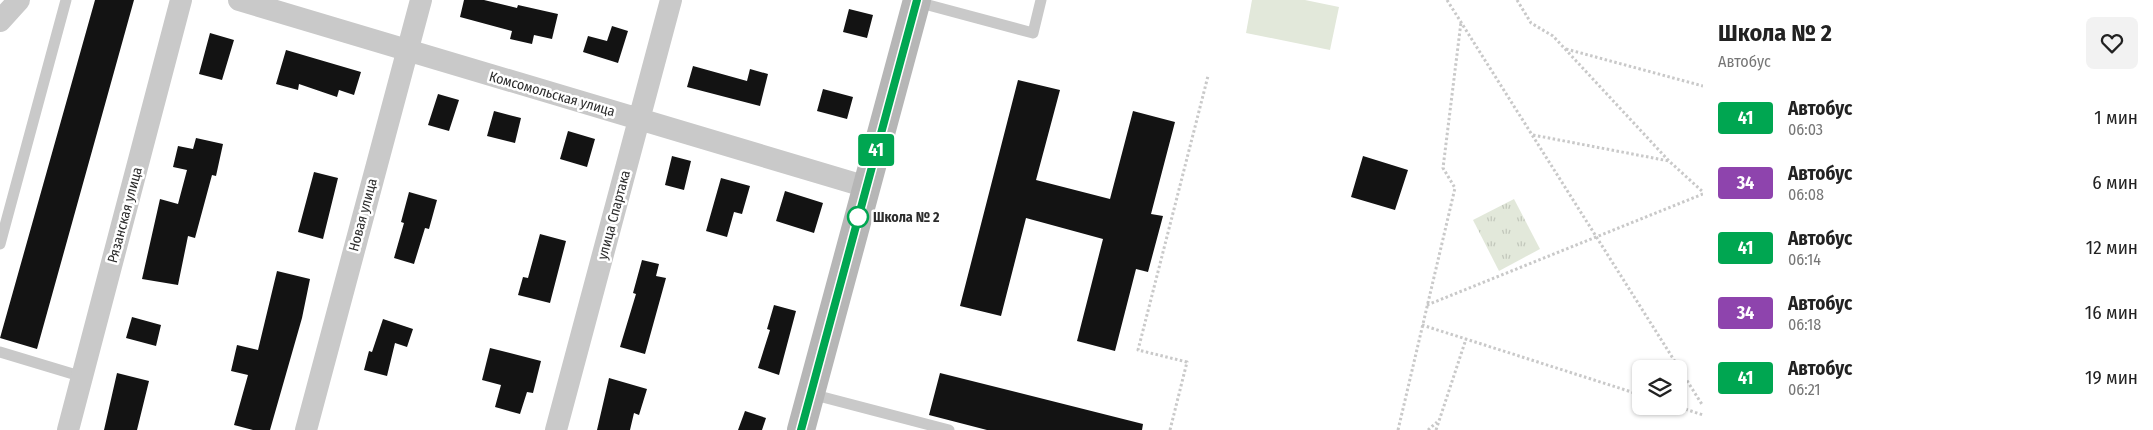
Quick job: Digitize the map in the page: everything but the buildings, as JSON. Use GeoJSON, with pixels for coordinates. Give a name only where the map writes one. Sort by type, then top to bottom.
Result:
{"type":"FeatureCollection","features":[{"type":"Feature","properties":{"kind":"main road"},"geometry":{"type":"LineString","coordinates":[[801,430],[917,1]]}},
{"type":"Feature","properties":{"kind":"street"},"geometry":{"type":"LineString","coordinates":[[0,21],[19,0]]}},
{"type":"Feature","properties":{"kind":"street","name":"Рязанская улица"},"geometry":{"type":"LineString","coordinates":[[68,430],[181,0]]}},
{"type":"Feature","properties":{"kind":"street","name":"Комсомольская улица"},"geometry":{"type":"LineString","coordinates":[[239,0],[867,187]]}},
{"type":"Feature","properties":{"kind":"street","name":"Новая улица"},"geometry":{"type":"LineString","coordinates":[[306,430],[421,0]]}},
{"type":"Feature","properties":{"kind":"street","name":"улица Спартака"},"geometry":{"type":"LineString","coordinates":[[556,430],[671,0]]}},
{"type":"Feature","properties":{"kind":"lane"},"geometry":{"type":"LineString","coordinates":[[0,244],[66,0]]}},
{"type":"Feature","properties":{"kind":"lane"},"geometry":{"type":"LineString","coordinates":[[917,1],[1033,33],[1041,0]]}},
{"type":"Feature","properties":{"kind":"lane"},"geometry":{"type":"LineString","coordinates":[[0,352],[83,377]]}},
{"type":"Feature","properties":{"kind":"lane"},"geometry":{"type":"LineString","coordinates":[[811,394],[914,426],[949,430]]}},
{"type":"Feature","properties":{"kind":"path"},"geometry":{"type":"LineString","coordinates":[[1448,0],[1703,406]]}},
{"type":"Feature","properties":{"kind":"path"},"geometry":{"type":"LineString","coordinates":[[1451,6],[1453,0]]}},
{"type":"Feature","properties":{"kind":"path"},"geometry":{"type":"LineString","coordinates":[[1427,305],[1703,193],[1670,161],[1553,36],[1531,23],[1516,0]]}},
{"type":"Feature","properties":{"kind":"path"},"geometry":{"type":"LineString","coordinates":[[1398,430],[1455,188],[1443,168],[1461,21]]}},
{"type":"Feature","properties":{"kind":"path"},"geometry":{"type":"LineString","coordinates":[[1566,49],[1703,86]]}},
{"type":"Feature","properties":{"kind":"path"},"geometry":{"type":"LineString","coordinates":[[1170,430],[1187,362],[1138,350],[1208,76]]}},
{"type":"Feature","properties":{"kind":"path"},"geometry":{"type":"LineString","coordinates":[[1532,136],[1670,161]]}},
{"type":"Feature","properties":{"kind":"path"},"geometry":{"type":"LineString","coordinates":[[1422,325],[1632,392]]}},
{"type":"Feature","properties":{"kind":"path"},"geometry":{"type":"LineString","coordinates":[[1436,430],[1466,339]]}},
{"type":"Feature","properties":{"kind":"path"},"geometry":{"type":"LineString","coordinates":[[1687,410],[1703,415]]}},
{"type":"Feature","properties":{"kind":"path"},"geometry":{"type":"LineString","coordinates":[[1428,430],[1439,422]]}},
{"type":"Feature","properties":{"kind":"green space"},"geometry":{"type":"Polygon","coordinates":[[[1252,0],[1305,0],[1339,7],[1330,50],[1246,33],[1252,0]]]}},
{"type":"Feature","properties":{"kind":"green space"},"geometry":{"type":"Polygon","coordinates":[[[1514,199],[1540,249],[1499,271],[1473,220],[1514,199]]]}},
{"type":"Feature","properties":{"kind":"bus line","name":"41"},"geometry":{"type":"LineString","coordinates":[[801,430],[917,0]]}},
{"type":"Feature","properties":{"kind":"place","name":"Школа № 2"},"geometry":{"type":"Point","coordinates":[858,217]}}]}
